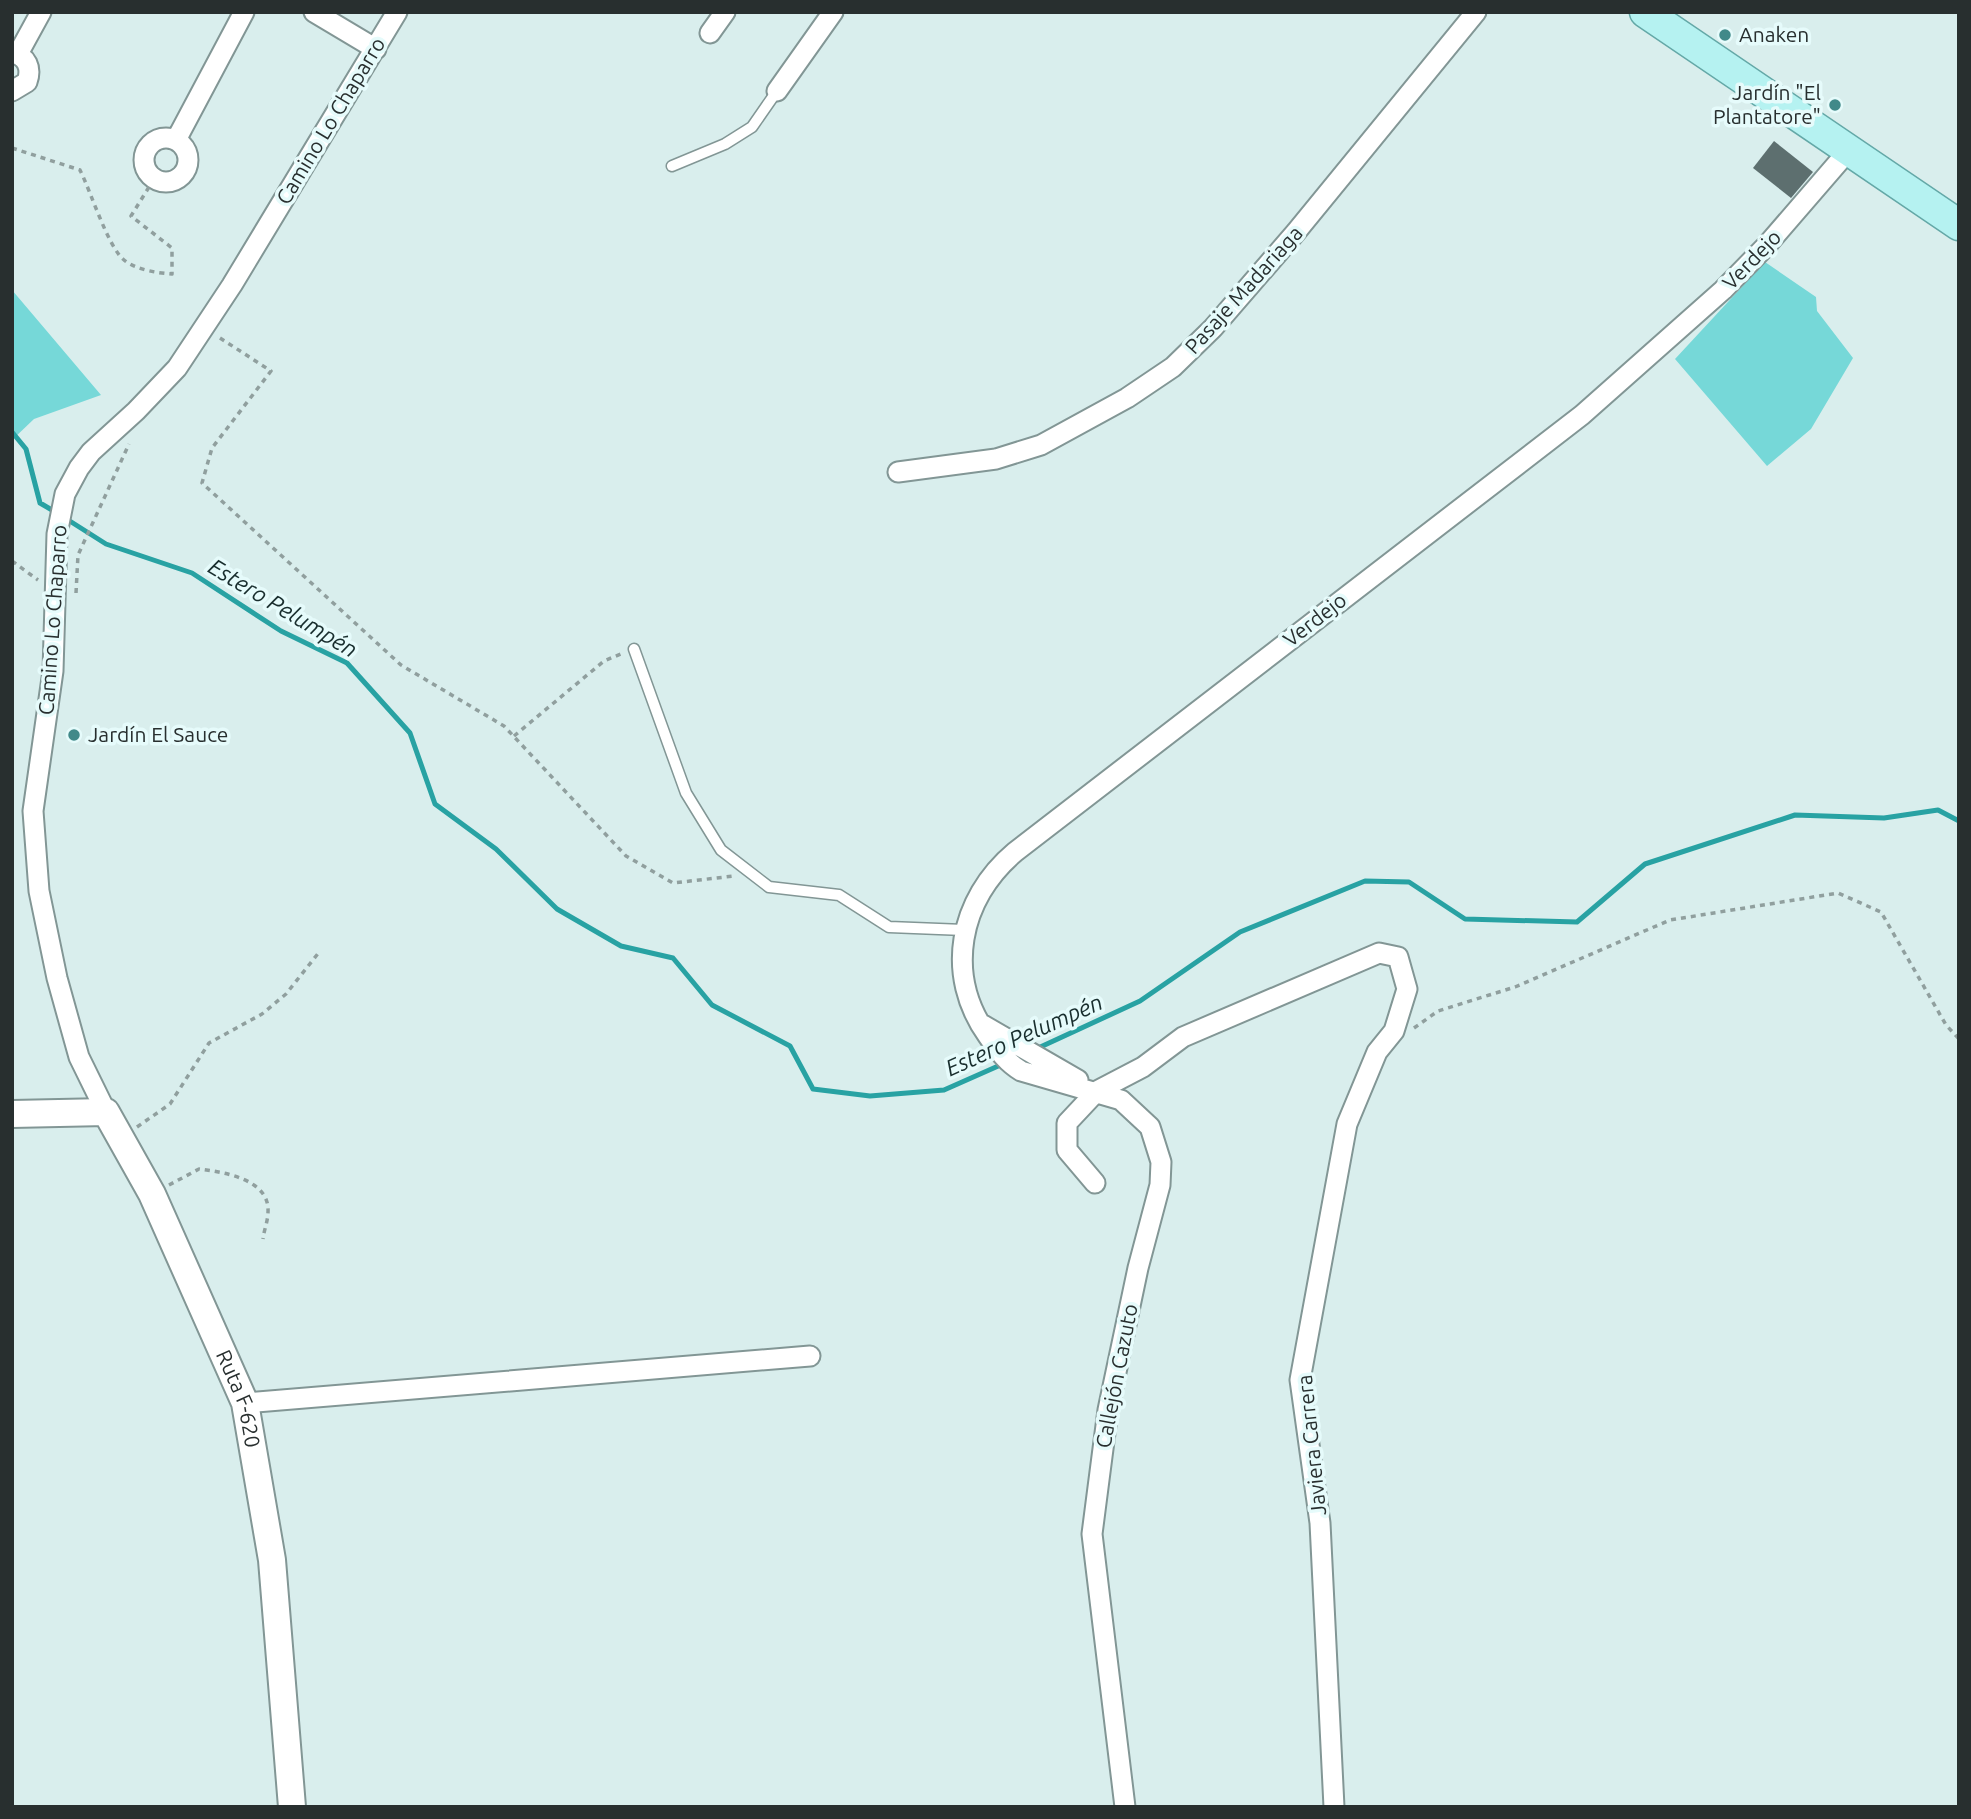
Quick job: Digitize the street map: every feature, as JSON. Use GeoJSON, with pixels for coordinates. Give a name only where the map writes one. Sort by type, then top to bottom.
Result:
{"type":"FeatureCollection","features":[{"type":"Feature","properties":{"kind":"main road"},"geometry":{"type":"LineString","coordinates":[[1644,12],[1959,225]]}},
{"type":"Feature","properties":{"kind":"street"},"geometry":{"type":"LineString","coordinates":[[12,91],[23,87],[30,76],[27,63],[15,54],[41,12]]}},
{"type":"Feature","properties":{"kind":"street"},"geometry":{"type":"LineString","coordinates":[[176,140],[244,12]]}},
{"type":"Feature","properties":{"kind":"street"},"geometry":{"type":"LineString","coordinates":[[314,12],[376,49]]}},
{"type":"Feature","properties":{"kind":"street","name":"Camino Lo Chaparro"},"geometry":{"type":"LineString","coordinates":[[106,1112],[79,1057],[57,978],[40,891],[33,811],[53,671],[57,534],[65,495],[79,468],[177,368],[397,12]]}},
{"type":"Feature","properties":{"kind":"street"},"geometry":{"type":"LineString","coordinates":[[710,33],[725,12]]}},
{"type":"Feature","properties":{"kind":"street"},"geometry":{"type":"LineString","coordinates":[[777,92],[833,12]]}},
{"type":"Feature","properties":{"kind":"street","name":"Pasaje Madariaga"},"geometry":{"type":"LineString","coordinates":[[898,472],[996,459],[1041,445],[1127,398],[1173,367],[1213,328],[1296,232],[1476,12]]}},
{"type":"Feature","properties":{"kind":"street"},"geometry":{"type":"LineString","coordinates":[[161,139],[176,140],[188,158],[185,172],[174,181],[153,179],[144,167],[143,160],[148,146],[161,139]]}},
{"type":"Feature","properties":{"kind":"street","name":"Verdejo"},"geometry":{"type":"LineString","coordinates":[[979,1023],[962,972],[964,930],[980,891],[1002,863],[1582,415],[1723,290],[1767,246],[1849,150]]}},
{"type":"Feature","properties":{"kind":"street","name":"Javiera Carrera"},"geometry":{"type":"LineString","coordinates":[[1097,1091],[1143,1067],[1183,1037],[1379,953],[1398,957],[1407,989],[1394,1031],[1377,1052],[1347,1124],[1300,1380],[1320,1523],[1334,1807]]}},
{"type":"Feature","properties":{"kind":"street","name":"Callejón Cazuto"},"geometry":{"type":"LineString","coordinates":[[979,1023],[1097,1091],[1121,1100],[1142,1116],[1156,1139],[1161,1162],[1160,1185],[1138,1268],[1108,1410],[1091,1534],[1125,1807]]}},
{"type":"Feature","properties":{"kind":"street"},"geometry":{"type":"LineString","coordinates":[[1095,1183],[1068,1150],[1067,1123],[1097,1091]]}},
{"type":"Feature","properties":{"kind":"street"},"geometry":{"type":"LineString","coordinates":[[12,1114],[106,1112]]}},
{"type":"Feature","properties":{"kind":"street","name":"Ruta F-620"},"geometry":{"type":"LineString","coordinates":[[106,1112],[152,1194],[245,1403],[272,1560],[292,1807]]}},
{"type":"Feature","properties":{"kind":"street"},"geometry":{"type":"LineString","coordinates":[[245,1403],[810,1356]]}},
{"type":"Feature","properties":{"kind":"lane"},"geometry":{"type":"LineString","coordinates":[[672,166],[725,144],[752,127],[777,92]]}},
{"type":"Feature","properties":{"kind":"lane"},"geometry":{"type":"LineString","coordinates":[[634,649],[686,793],[721,850],[769,887],[839,895],[889,927],[964,930]]}},
{"type":"Feature","properties":{"kind":"path"},"geometry":{"type":"LineString","coordinates":[[12,148],[80,170],[110,240],[125,261],[156,273],[172,274],[172,248],[131,216],[153,179]]}},
{"type":"Feature","properties":{"kind":"path"},"geometry":{"type":"LineString","coordinates":[[204,327],[271,371],[212,449],[202,483],[401,665],[504,726],[626,856],[673,883],[709,881],[750,872]]}},
{"type":"Feature","properties":{"kind":"path"},"geometry":{"type":"LineString","coordinates":[[75,603],[78,555],[131,439]]}},
{"type":"Feature","properties":{"kind":"path"},"geometry":{"type":"LineString","coordinates":[[12,561],[32,578],[55,588]]}},
{"type":"Feature","properties":{"kind":"path"},"geometry":{"type":"LineString","coordinates":[[514,736],[604,661],[634,649]]}},
{"type":"Feature","properties":{"kind":"path"},"geometry":{"type":"LineString","coordinates":[[1438,1012],[1516,987],[1670,920],[1838,893],[1881,912],[1946,1026],[1959,1039]]}},
{"type":"Feature","properties":{"kind":"path"},"geometry":{"type":"LineString","coordinates":[[120,1136],[155,1117],[170,1104],[209,1043],[262,1014],[278,1001],[305,974],[320,951]]}},
{"type":"Feature","properties":{"kind":"path"},"geometry":{"type":"LineString","coordinates":[[152,1194],[199,1169],[245,1180],[263,1191],[269,1209],[262,1239]]}},
{"type":"Feature","properties":{"kind":"shaded area"},"geometry":{"type":"Polygon","coordinates":[[[1765,262],[1816,297],[1817,311],[1853,358],[1811,429],[1767,466],[1675,359],[1765,262]]]}},
{"type":"Feature","properties":{"kind":"shaded area"},"geometry":{"type":"Polygon","coordinates":[[[12,290],[101,395],[34,419],[12,440],[12,290]]]}},
{"type":"Feature","properties":{"kind":"building"},"geometry":{"type":"Polygon","coordinates":[[[1774,141],[1813,172],[1791,198],[1753,168],[1774,141]]]}},
{"type":"Feature","properties":{"kind":"waterway","name":"Estero Pelumpén"},"geometry":{"type":"LineString","coordinates":[[12,432],[26,449],[40,503],[57,513]]}},
{"type":"Feature","properties":{"kind":"waterway","name":"Estero Pelumpén"},"geometry":{"type":"LineString","coordinates":[[65,518],[106,544],[192,573],[281,631],[347,663],[410,733],[435,804],[496,849],[557,909],[621,946],[673,958],[712,1005],[790,1046],[813,1089],[870,1096],[944,1090],[1005,1063]]}},
{"type":"Feature","properties":{"kind":"waterway","name":"Estero Pelumpén"},"geometry":{"type":"LineString","coordinates":[[1036,1049],[1140,1001],[1240,932],[1365,881],[1409,882],[1465,919],[1577,922],[1645,864],[1795,815],[1884,818],[1938,810],[1959,821]]}},
{"type":"Feature","properties":{"kind":"place","name":"Anaken"},"geometry":{"type":"Point","coordinates":[1725,35]}},
{"type":"Feature","properties":{"kind":"place","name":"Jardín \"El Plantatore\""},"geometry":{"type":"Point","coordinates":[1835,105]}},
{"type":"Feature","properties":{"kind":"place","name":"Jardín El Sauce"},"geometry":{"type":"Point","coordinates":[74,735]}}]}
